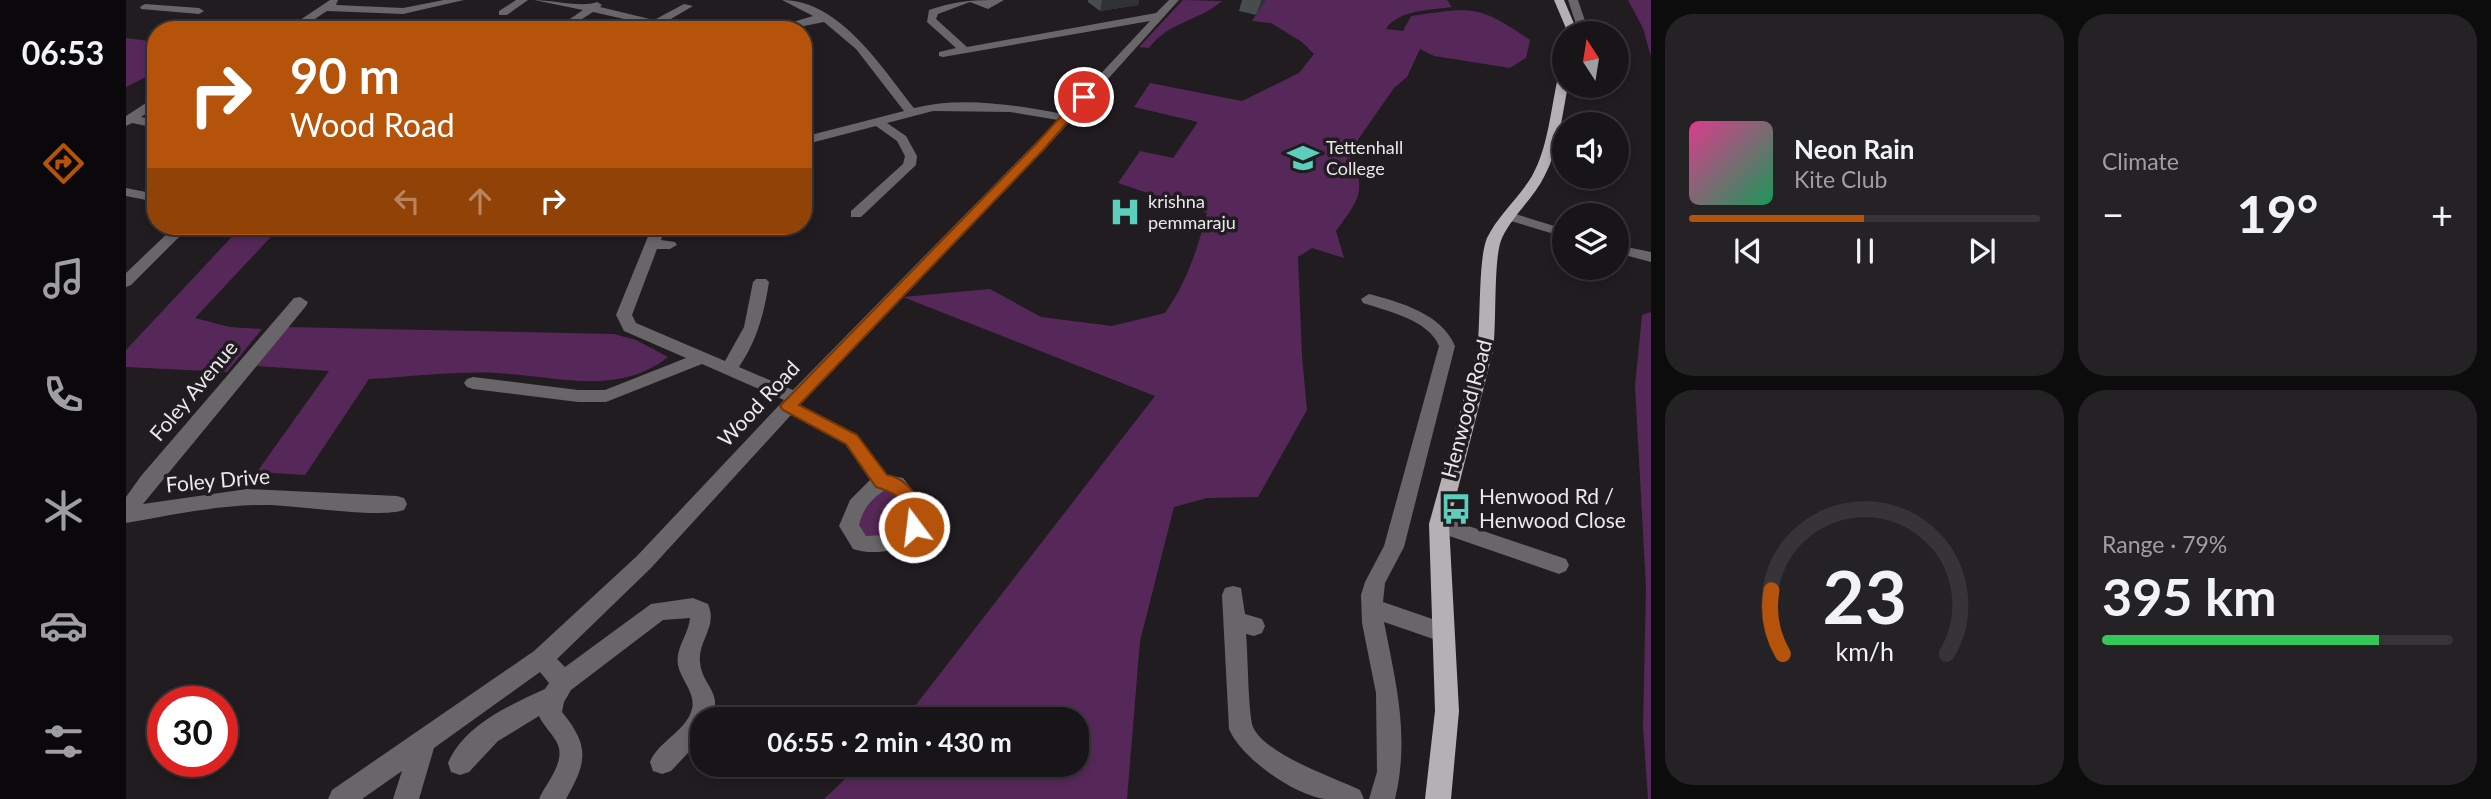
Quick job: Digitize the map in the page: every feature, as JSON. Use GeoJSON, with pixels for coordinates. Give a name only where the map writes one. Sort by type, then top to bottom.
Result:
{"type":"FeatureCollection","features":[{"type":"Feature","properties":{"kind":"main road"},"geometry":{"type":"LineString","coordinates":[[1559,0],[1568,21]]}},
{"type":"Feature","properties":{"kind":"main road","name":"Henwood Road"},"geometry":{"type":"LineString","coordinates":[[1438,799],[1447,711],[1439,524],[1485,351],[1489,325],[1491,250],[1509,216],[1538,177],[1545,161],[1559,98]]}},
{"type":"Feature","properties":{"kind":"street"},"geometry":{"type":"LineString","coordinates":[[169,9],[186,0]]}},
{"type":"Feature","properties":{"kind":"street"},"geometry":{"type":"LineString","coordinates":[[305,21],[336,0]]}},
{"type":"Feature","properties":{"kind":"street"},"geometry":{"type":"LineString","coordinates":[[327,8],[403,12],[459,0]]}},
{"type":"Feature","properties":{"kind":"street"},"geometry":{"type":"LineString","coordinates":[[503,13],[523,0]]}},
{"type":"Feature","properties":{"kind":"street"},"geometry":{"type":"LineString","coordinates":[[539,0],[593,8],[648,21]]}},
{"type":"Feature","properties":{"kind":"street"},"geometry":{"type":"LineString","coordinates":[[574,21],[606,0]]}},
{"type":"Feature","properties":{"kind":"street"},"geometry":{"type":"LineString","coordinates":[[963,48],[931,20],[933,12],[948,3],[965,0]]}},
{"type":"Feature","properties":{"kind":"street"},"geometry":{"type":"LineString","coordinates":[[973,0],[988,6],[999,0]]}},
{"type":"Feature","properties":{"kind":"street","name":"Wood Road"},"geometry":{"type":"LineString","coordinates":[[341,799],[542,658],[644,562],[792,402],[1065,118],[1174,0]]}},
{"type":"Feature","properties":{"kind":"street"},"geometry":{"type":"LineString","coordinates":[[1573,0],[1580,21]]}},
{"type":"Feature","properties":{"kind":"street"},"geometry":{"type":"LineString","coordinates":[[792,1],[847,34],[910,111]]}},
{"type":"Feature","properties":{"kind":"street"},"geometry":{"type":"LineString","coordinates":[[660,21],[688,6]]}},
{"type":"Feature","properties":{"kind":"street"},"geometry":{"type":"LineString","coordinates":[[145,7],[199,11]]}},
{"type":"Feature","properties":{"kind":"street"},"geometry":{"type":"LineString","coordinates":[[943,54],[963,48],[1158,16]]}},
{"type":"Feature","properties":{"kind":"street"},"geometry":{"type":"LineString","coordinates":[[806,21],[822,17]]}},
{"type":"Feature","properties":{"kind":"street"},"geometry":{"type":"LineString","coordinates":[[812,140],[910,111],[933,107],[978,106],[1065,118]]}},
{"type":"Feature","properties":{"kind":"street"},"geometry":{"type":"LineString","coordinates":[[128,120],[147,108]]}},
{"type":"Feature","properties":{"kind":"street"},"geometry":{"type":"LineString","coordinates":[[128,120],[147,123]]}},
{"type":"Feature","properties":{"kind":"street"},"geometry":{"type":"LineString","coordinates":[[856,207],[909,165],[909,148],[902,139],[877,121]]}},
{"type":"Feature","properties":{"kind":"street"},"geometry":{"type":"LineString","coordinates":[[126,192],[147,196]]}},
{"type":"Feature","properties":{"kind":"street"},"geometry":{"type":"LineString","coordinates":[[1509,216],[1552,229]]}},
{"type":"Feature","properties":{"kind":"street"},"geometry":{"type":"LineString","coordinates":[[126,282],[174,235]]}},
{"type":"Feature","properties":{"kind":"street"},"geometry":{"type":"LineString","coordinates":[[670,245],[654,239],[624,315],[630,327],[729,368],[792,402],[852,439],[882,482]]}},
{"type":"Feature","properties":{"kind":"street"},"geometry":{"type":"LineString","coordinates":[[1629,251],[1651,257]]}},
{"type":"Feature","properties":{"kind":"street"},"geometry":{"type":"LineString","coordinates":[[729,368],[746,345],[756,322],[763,279]]}},
{"type":"Feature","properties":{"kind":"street","name":"Henwood Road"},"geometry":{"type":"LineString","coordinates":[[1368,297],[1434,326],[1446,339],[1447,345],[1394,547],[1376,582],[1371,608],[1388,693],[1389,772],[1382,799]]}},
{"type":"Feature","properties":{"kind":"street","name":"Foley Avenue"},"geometry":{"type":"LineString","coordinates":[[126,514],[148,481],[300,302]]}},
{"type":"Feature","properties":{"kind":"street"},"geometry":{"type":"LineString","coordinates":[[473,383],[578,396],[606,396],[701,358]]}},
{"type":"Feature","properties":{"kind":"street","name":"Foley Drive"},"geometry":{"type":"LineString","coordinates":[[126,514],[235,498],[263,497],[353,505],[397,504]]}},
{"type":"Feature","properties":{"kind":"street"},"geometry":{"type":"LineString","coordinates":[[1439,524],[1559,565]]}},
{"type":"Feature","properties":{"kind":"street"},"geometry":{"type":"LineString","coordinates":[[1233,595],[1244,624],[1241,729],[1247,741],[1262,755],[1351,799]]}},
{"type":"Feature","properties":{"kind":"street"},"geometry":{"type":"LineString","coordinates":[[460,763],[471,746],[506,720],[557,690],[659,611],[693,607],[700,611],[702,627],[689,655],[689,664],[703,692],[705,712],[695,727],[662,762]]}},
{"type":"Feature","properties":{"kind":"street"},"geometry":{"type":"LineString","coordinates":[[1371,608],[1442,632]]}},
{"type":"Feature","properties":{"kind":"street"},"geometry":{"type":"LineString","coordinates":[[542,658],[557,690],[551,719],[570,742],[572,757],[552,799]]}},
{"type":"Feature","properties":{"kind":"street"},"geometry":{"type":"LineString","coordinates":[[406,799],[424,740]]}},
{"type":"Feature","properties":{"kind":"shaded area"},"geometry":{"type":"Polygon","coordinates":[[[1183,0],[1222,1],[1165,32],[1149,48],[1139,47],[1183,0]]]}},
{"type":"Feature","properties":{"kind":"shaded area"},"geometry":{"type":"Polygon","coordinates":[[[1266,0],[1447,0],[1452,7],[1406,14],[1386,29],[1403,31],[1411,16],[1462,10],[1486,14],[1530,40],[1526,58],[1510,68],[1434,56],[1420,49],[1407,77],[1394,88],[1348,154],[1359,186],[1355,203],[1336,231],[1344,258],[1312,248],[1298,257],[1307,410],[1258,497],[1207,498],[1174,507],[1140,641],[1127,799],[824,799],[847,777],[1089,777],[1089,707],[914,707],[1155,396],[903,297],[990,289],[1041,317],[1112,326],[1165,313],[1190,265],[1207,213],[1118,183],[1140,151],[1173,158],[1198,122],[1134,107],[1150,83],[1242,101],[1299,73],[1314,54],[1302,42],[1271,23],[1252,21],[1266,0]]]}},
{"type":"Feature","properties":{"kind":"shaded area"},"geometry":{"type":"Polygon","coordinates":[[[1628,0],[1651,0],[1651,57],[1643,28],[1628,0]]]}},
{"type":"Feature","properties":{"kind":"shaded area"},"geometry":{"type":"Polygon","coordinates":[[[126,38],[147,41],[147,76],[126,87],[126,38]]]}},
{"type":"Feature","properties":{"kind":"shaded area"},"geometry":{"type":"Polygon","coordinates":[[[234,235],[273,235],[195,318],[230,327],[262,329],[227,372],[126,367],[126,350],[234,235]]]}},
{"type":"Feature","properties":{"kind":"shaded area"},"geometry":{"type":"Polygon","coordinates":[[[1651,312],[1651,799],[1648,799],[1643,726],[1646,588],[1635,386],[1642,315],[1651,312]]]}},
{"type":"Feature","properties":{"kind":"shaded area"},"geometry":{"type":"Polygon","coordinates":[[[286,327],[614,334],[636,340],[668,357],[628,377],[607,380],[564,380],[481,373],[369,379],[305,475],[257,472],[329,371],[257,366],[286,327]]]}},
{"type":"Feature","properties":{"kind":"shaded area"},"geometry":{"type":"Polygon","coordinates":[[[890,487],[907,516],[893,532],[873,540],[861,533],[860,515],[877,489],[890,487]]]}},
{"type":"Feature","properties":{"kind":"place","name":"Tettenhall College"},"geometry":{"type":"Point","coordinates":[1303,158]}},
{"type":"Feature","properties":{"kind":"place","name":"krishna pemmaraju"},"geometry":{"type":"Point","coordinates":[1125,212]}},
{"type":"Feature","properties":{"kind":"place","name":"Henwood Rd / Henwood Close"},"geometry":{"type":"Point","coordinates":[1456,509]}},
{"type":"Feature","properties":{"kind":"route"},"geometry":{"type":"LineString","coordinates":[[914,527],[915,517],[906,496],[893,482],[882,482],[852,439],[788,406],[1040,147],[1084,97]]}}]}
